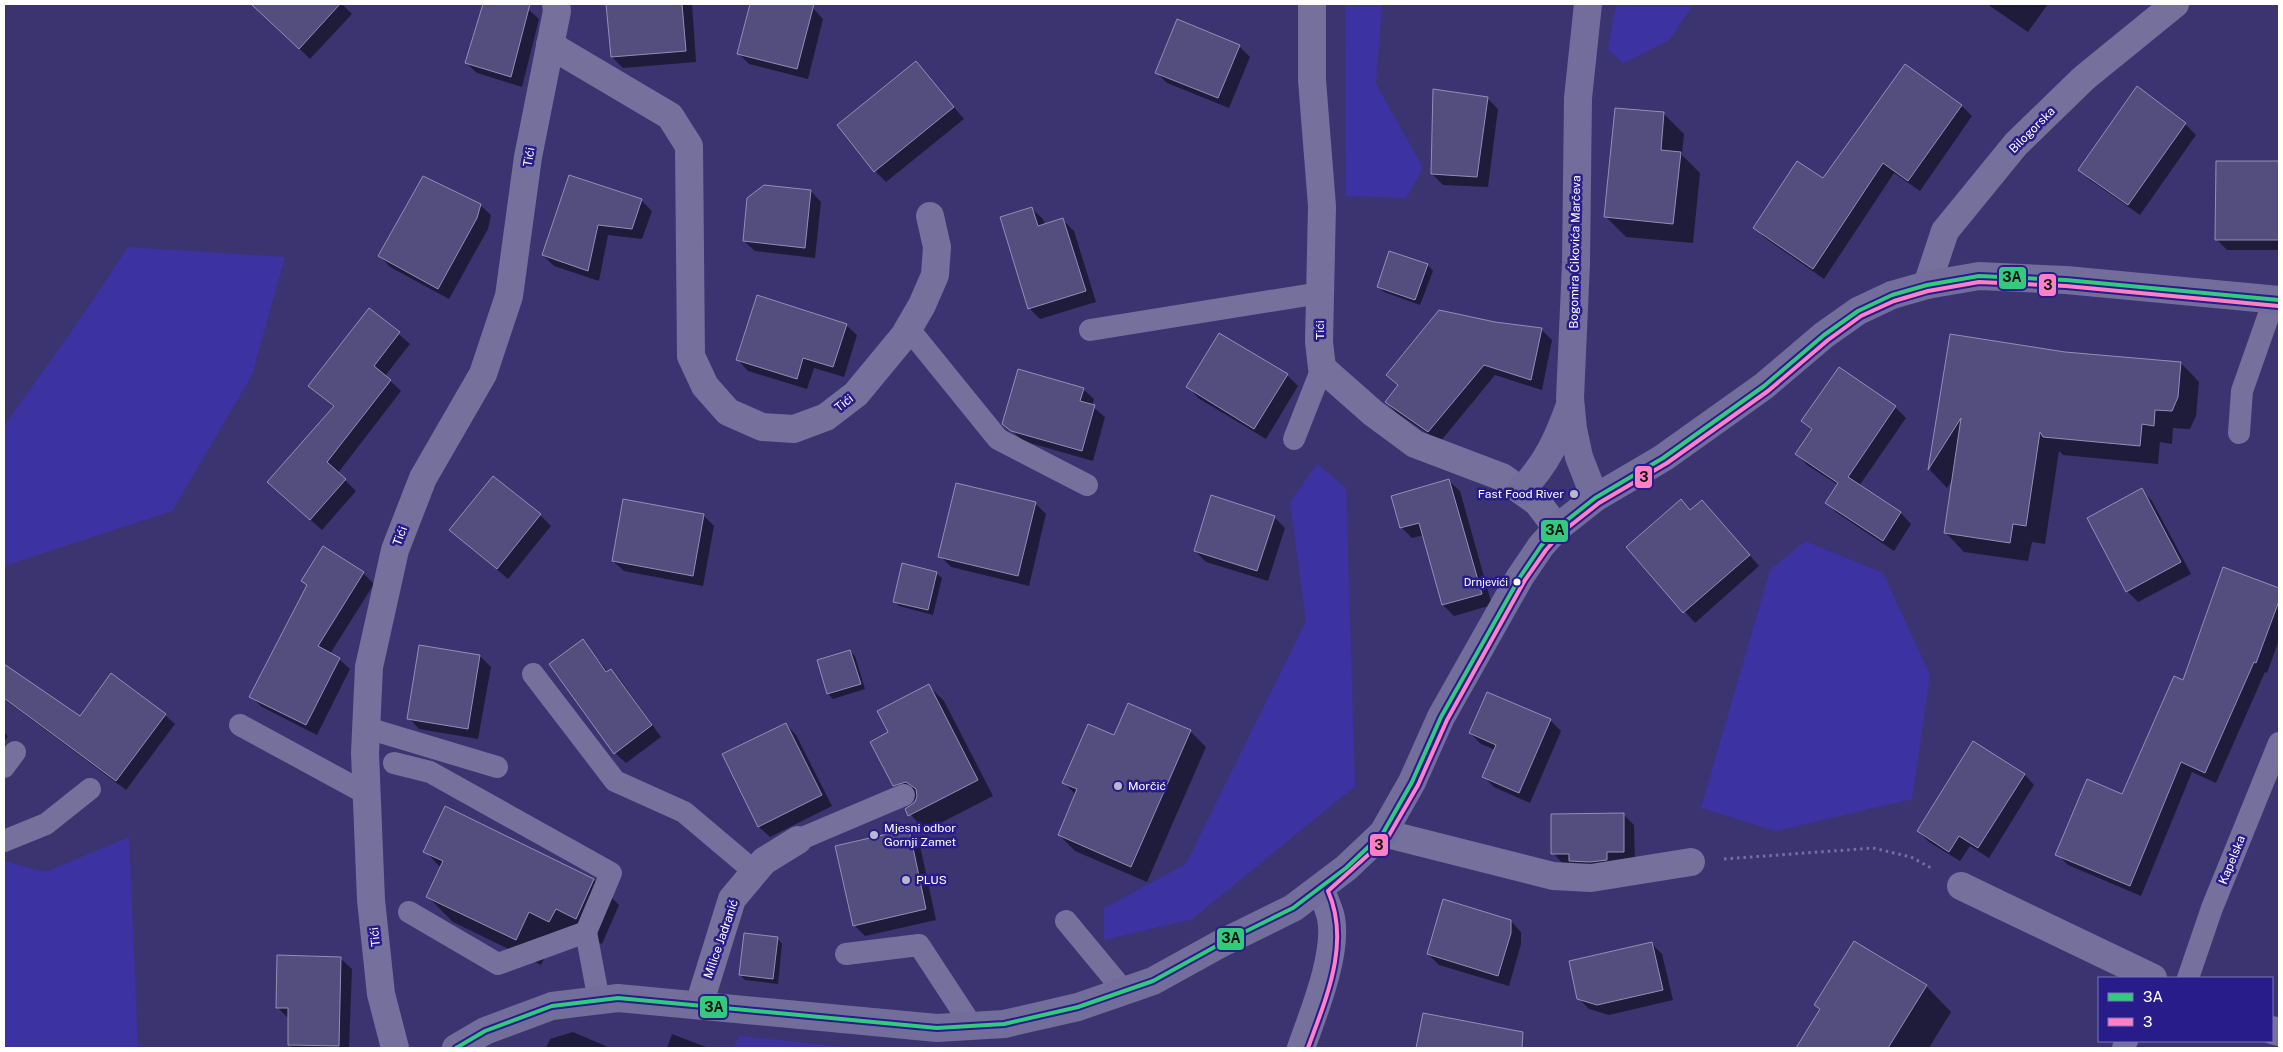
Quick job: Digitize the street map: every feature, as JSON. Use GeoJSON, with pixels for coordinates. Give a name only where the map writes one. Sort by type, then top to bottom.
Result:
{"type":"FeatureCollection","features":[{"type":"Feature","properties":{"kind":"street","name":"Tići"},"geometry":{"type":"LineString","coordinates":[[395,1048],[381,994],[371,900],[367,794],[369,667],[395,550],[423,478],[483,374],[509,296],[528,157],[557,11],[556,4]]}},
{"type":"Feature","properties":{"kind":"street","name":"Tići"},"geometry":{"type":"LineString","coordinates":[[1312,4],[1312,80],[1322,206],[1319,342],[1322,368]]}},
{"type":"Feature","properties":{"kind":"street","name":"Bogomira Ćikovića Marčeva"},"geometry":{"type":"LineString","coordinates":[[1588,4],[1578,98],[1576,263],[1571,404],[1572,429],[1579,457],[1595,498]]}},
{"type":"Feature","properties":{"kind":"street","name":"Bilogorska"},"geometry":{"type":"LineString","coordinates":[[1926,285],[1945,230],[2016,144],[2084,78],[2176,4]]}},
{"type":"Feature","properties":{"kind":"street","name":"Tići"},"geometry":{"type":"LineString","coordinates":[[550,45],[670,116],[689,146],[691,356],[705,386],[728,412],[762,427],[794,429],[826,417],[856,394],[908,328],[922,305],[935,275],[937,247],[930,216]]}},
{"type":"Feature","properties":{"kind":"street"},"geometry":{"type":"LineString","coordinates":[[456,1048],[485,1031],[552,1006],[618,998],[699,1004],[858,1022],[937,1028],[1004,1024],[1032,1018],[1078,1007],[1154,981],[1220,944],[1292,908],[1346,868],[1382,832],[1412,782],[1441,717],[1520,576],[1541,546],[1557,528],[1595,498],[1671,453],[1764,386],[1824,335],[1858,311],[1892,295],[1926,285],[1979,276],[2066,280],[2277,300]]}},
{"type":"Feature","properties":{"kind":"street"},"geometry":{"type":"LineString","coordinates":[[1322,368],[1372,413],[1415,444],[1502,477],[1538,502],[1557,528]]}},
{"type":"Feature","properties":{"kind":"street"},"geometry":{"type":"LineString","coordinates":[[1521,490],[1539,472],[1561,429],[1571,404]]}},
{"type":"Feature","properties":{"kind":"street"},"geometry":{"type":"LineString","coordinates":[[1382,832],[1553,876],[1591,878],[1691,862]]}},
{"type":"Feature","properties":{"kind":"street","name":"Milice Jadranić"},"geometry":{"type":"LineString","coordinates":[[699,1004],[732,899],[764,861],[798,840]]}},
{"type":"Feature","properties":{"kind":"street"},"geometry":{"type":"LineString","coordinates":[[1961,886],[2151,977]]}},
{"type":"Feature","properties":{"kind":"street"},"geometry":{"type":"LineString","coordinates":[[1301,1048],[1325,975],[1331,944],[1331,919],[1320,889]]}},
{"type":"Feature","properties":{"kind":"lane"},"geometry":{"type":"LineString","coordinates":[[1090,330],[1320,292]]}},
{"type":"Feature","properties":{"kind":"lane"},"geometry":{"type":"LineString","coordinates":[[2239,433],[2242,391],[2277,300]]}},
{"type":"Feature","properties":{"kind":"lane"},"geometry":{"type":"LineString","coordinates":[[908,328],[998,439],[1087,485]]}},
{"type":"Feature","properties":{"kind":"lane"},"geometry":{"type":"LineString","coordinates":[[1294,439],[1322,368]]}},
{"type":"Feature","properties":{"kind":"lane"},"geometry":{"type":"LineString","coordinates":[[534,674],[616,781],[684,812],[755,872]]}},
{"type":"Feature","properties":{"kind":"lane"},"geometry":{"type":"LineString","coordinates":[[240,725],[367,794]]}},
{"type":"Feature","properties":{"kind":"lane"},"geometry":{"type":"LineString","coordinates":[[367,728],[497,767]]}},
{"type":"Feature","properties":{"kind":"lane","name":"Kapelska"},"geometry":{"type":"LineString","coordinates":[[2188,977],[2212,908],[2279,743]]}},
{"type":"Feature","properties":{"kind":"lane"},"geometry":{"type":"LineString","coordinates":[[394,763],[430,772],[611,873],[586,932],[599,1000]]}},
{"type":"Feature","properties":{"kind":"lane"},"geometry":{"type":"LineString","coordinates":[[4,841],[46,824],[90,789]]}},
{"type":"Feature","properties":{"kind":"lane"},"geometry":{"type":"LineString","coordinates":[[798,840],[904,795]]}},
{"type":"Feature","properties":{"kind":"lane"},"geometry":{"type":"LineString","coordinates":[[409,912],[498,964],[586,932]]}},
{"type":"Feature","properties":{"kind":"lane"},"geometry":{"type":"LineString","coordinates":[[1066,922],[1124,991]]}},
{"type":"Feature","properties":{"kind":"lane"},"geometry":{"type":"LineString","coordinates":[[846,954],[919,945],[972,1026]]}},
{"type":"Feature","properties":{"kind":"path"},"geometry":{"type":"LineString","coordinates":[[1691,862],[1873,848],[1910,857],[1961,886]]}},
{"type":"Feature","properties":{"kind":"shaded area"},"geometry":{"type":"Polygon","coordinates":[[[1345,4],[1382,4],[1376,84],[1423,168],[1406,198],[1346,196],[1345,4]]]}},
{"type":"Feature","properties":{"kind":"shaded area"},"geometry":{"type":"Polygon","coordinates":[[[1616,4],[1694,4],[1669,40],[1623,63],[1608,49],[1616,4]]]}},
{"type":"Feature","properties":{"kind":"shaded area"},"geometry":{"type":"Polygon","coordinates":[[[128,247],[285,257],[252,375],[172,511],[4,566],[4,426],[83,315],[128,247]]]}},
{"type":"Feature","properties":{"kind":"shaded area"},"geometry":{"type":"Polygon","coordinates":[[[1317,464],[1346,488],[1355,786],[1192,919],[1104,940],[1104,908],[1186,864],[1306,621],[1290,502],[1317,464]]]}},
{"type":"Feature","properties":{"kind":"shaded area"},"geometry":{"type":"Polygon","coordinates":[[[1805,541],[1883,573],[1930,675],[1912,799],[1776,831],[1701,808],[1770,570],[1805,541]]]}},
{"type":"Feature","properties":{"kind":"shaded area"},"geometry":{"type":"Polygon","coordinates":[[[129,837],[138,1048],[4,1048],[4,861],[45,872],[129,837]]]}},
{"type":"Feature","properties":{"kind":"shaded area"},"geometry":{"type":"Polygon","coordinates":[[[740,1036],[852,1048],[733,1048],[740,1036]]]}},
{"type":"Feature","properties":{"kind":"building"},"geometry":{"type":"Polygon","coordinates":[[[251,4],[340,4],[299,49],[251,4]]]}},
{"type":"Feature","properties":{"kind":"building"},"geometry":{"type":"Polygon","coordinates":[[[483,4],[530,4],[511,77],[465,63],[483,4]]]}},
{"type":"Feature","properties":{"kind":"building"},"geometry":{"type":"Polygon","coordinates":[[[606,4],[682,4],[686,51],[611,57],[606,4]]]}},
{"type":"Feature","properties":{"kind":"building"},"geometry":{"type":"Polygon","coordinates":[[[750,4],[814,4],[797,69],[737,54],[750,4]]]}},
{"type":"Feature","properties":{"kind":"building"},"geometry":{"type":"Polygon","coordinates":[[[1177,19],[1240,45],[1218,98],[1155,73],[1177,19]]]}},
{"type":"Feature","properties":{"kind":"building"},"geometry":{"type":"Polygon","coordinates":[[[916,61],[954,107],[874,172],[837,125],[916,61]]]}},
{"type":"Feature","properties":{"kind":"building"},"geometry":{"type":"Polygon","coordinates":[[[1905,64],[1962,105],[1908,181],[1883,163],[1813,269],[1753,228],[1797,161],[1823,178],[1905,64]]]}},
{"type":"Feature","properties":{"kind":"building"},"geometry":{"type":"Polygon","coordinates":[[[2137,86],[2186,123],[2128,205],[2078,170],[2137,86]]]}},
{"type":"Feature","properties":{"kind":"building"},"geometry":{"type":"Polygon","coordinates":[[[1433,89],[1488,97],[1477,177],[1431,174],[1433,89]]]}},
{"type":"Feature","properties":{"kind":"building"},"geometry":{"type":"Polygon","coordinates":[[[1615,108],[1664,112],[1661,150],[1681,152],[1673,224],[1604,217],[1615,108]]]}},
{"type":"Feature","properties":{"kind":"building"},"geometry":{"type":"Polygon","coordinates":[[[2216,161],[2279,161],[2279,240],[2215,240],[2216,161]]]}},
{"type":"Feature","properties":{"kind":"building"},"geometry":{"type":"Polygon","coordinates":[[[569,175],[642,199],[632,229],[598,225],[588,271],[542,255],[569,175]]]}},
{"type":"Feature","properties":{"kind":"building"},"geometry":{"type":"Polygon","coordinates":[[[423,176],[481,204],[477,218],[438,289],[378,256],[423,176]]]}},
{"type":"Feature","properties":{"kind":"building"},"geometry":{"type":"Polygon","coordinates":[[[764,185],[811,190],[805,248],[743,241],[747,198],[764,185]]]}},
{"type":"Feature","properties":{"kind":"building"},"geometry":{"type":"Polygon","coordinates":[[[1032,207],[1038,226],[1063,218],[1086,291],[1028,309],[1000,217],[1032,207]]]}},
{"type":"Feature","properties":{"kind":"building"},"geometry":{"type":"Polygon","coordinates":[[[1389,251],[1428,264],[1415,300],[1377,287],[1389,251]]]}},
{"type":"Feature","properties":{"kind":"building"},"geometry":{"type":"Polygon","coordinates":[[[757,295],[847,324],[833,367],[803,358],[797,379],[736,360],[757,295]]]}},
{"type":"Feature","properties":{"kind":"building"},"geometry":{"type":"Polygon","coordinates":[[[369,308],[400,332],[374,366],[391,380],[327,462],[346,479],[310,520],[267,482],[334,406],[308,386],[369,308]]]}},
{"type":"Feature","properties":{"kind":"building"},"geometry":{"type":"Polygon","coordinates":[[[1439,310],[1495,322],[1542,328],[1531,380],[1484,365],[1428,432],[1385,402],[1398,385],[1386,375],[1439,310]]]}},
{"type":"Feature","properties":{"kind":"building"},"geometry":{"type":"Polygon","coordinates":[[[1219,333],[1288,374],[1254,429],[1186,387],[1219,333]]]}},
{"type":"Feature","properties":{"kind":"building"},"geometry":{"type":"Polygon","coordinates":[[[1950,334],[2065,352],[2181,362],[2178,397],[2172,411],[2155,410],[2154,426],[2142,424],[2140,446],[2043,437],[2040,432],[2026,526],[2013,524],[2010,543],[1944,533],[1961,418],[1928,470],[1950,334]]]}},
{"type":"Feature","properties":{"kind":"building"},"geometry":{"type":"Polygon","coordinates":[[[1839,367],[1896,406],[1848,477],[1901,512],[1883,541],[1825,503],[1838,483],[1795,454],[1812,429],[1801,421],[1839,367]]]}},
{"type":"Feature","properties":{"kind":"building"},"geometry":{"type":"Polygon","coordinates":[[[1018,369],[1084,388],[1080,401],[1095,405],[1082,451],[1011,431],[1002,424],[1018,369]]]}},
{"type":"Feature","properties":{"kind":"building"},"geometry":{"type":"Polygon","coordinates":[[[493,476],[541,514],[497,569],[449,530],[493,476]]]}},
{"type":"Feature","properties":{"kind":"building"},"geometry":{"type":"Polygon","coordinates":[[[1449,479],[1482,594],[1442,605],[1419,523],[1400,528],[1391,496],[1449,479]]]}},
{"type":"Feature","properties":{"kind":"building"},"geometry":{"type":"Polygon","coordinates":[[[956,483],[1036,502],[1018,576],[938,557],[956,483]]]}},
{"type":"Feature","properties":{"kind":"building"},"geometry":{"type":"Polygon","coordinates":[[[2142,488],[2181,562],[2126,592],[2087,518],[2142,488]]]}},
{"type":"Feature","properties":{"kind":"building"},"geometry":{"type":"Polygon","coordinates":[[[1211,495],[1275,516],[1257,571],[1194,551],[1211,495]]]}},
{"type":"Feature","properties":{"kind":"building"},"geometry":{"type":"Polygon","coordinates":[[[623,499],[704,514],[693,576],[612,561],[623,499]]]}},
{"type":"Feature","properties":{"kind":"building"},"geometry":{"type":"Polygon","coordinates":[[[1681,499],[1690,510],[1702,500],[1750,555],[1683,613],[1626,547],[1681,499]]]}},
{"type":"Feature","properties":{"kind":"building"},"geometry":{"type":"Polygon","coordinates":[[[323,546],[364,572],[318,646],[340,658],[306,725],[249,697],[307,585],[301,581],[323,546]]]}},
{"type":"Feature","properties":{"kind":"building"},"geometry":{"type":"Polygon","coordinates":[[[902,563],[937,572],[928,610],[893,602],[902,563]]]}},
{"type":"Feature","properties":{"kind":"building"},"geometry":{"type":"Polygon","coordinates":[[[2223,567],[2279,588],[2279,601],[2256,663],[2254,662],[2205,773],[2181,762],[2130,886],[2055,855],[2087,779],[2122,794],[2174,676],[2183,680],[2223,567]]]}},
{"type":"Feature","properties":{"kind":"building"},"geometry":{"type":"Polygon","coordinates":[[[583,639],[606,672],[611,669],[652,725],[614,754],[549,664],[583,639]]]}},
{"type":"Feature","properties":{"kind":"building"},"geometry":{"type":"Polygon","coordinates":[[[419,645],[480,655],[468,729],[407,719],[419,645]]]}},
{"type":"Feature","properties":{"kind":"building"},"geometry":{"type":"Polygon","coordinates":[[[850,650],[861,684],[827,694],[817,660],[850,650]]]}},
{"type":"Feature","properties":{"kind":"building"},"geometry":{"type":"Polygon","coordinates":[[[4,664],[80,716],[111,673],[166,714],[116,781],[4,698],[4,664]]]}},
{"type":"Feature","properties":{"kind":"building"},"geometry":{"type":"Polygon","coordinates":[[[929,684],[978,780],[908,816],[905,809],[915,802],[917,796],[916,789],[906,782],[893,786],[870,742],[888,732],[877,711],[929,684]]]}},
{"type":"Feature","properties":{"kind":"building"},"geometry":{"type":"Polygon","coordinates":[[[1487,692],[1551,719],[1519,793],[1482,777],[1496,745],[1469,733],[1487,692]]]}},
{"type":"Feature","properties":{"kind":"building","name":"Morčić"},"geometry":{"type":"Polygon","coordinates":[[[1128,703],[1191,730],[1131,867],[1058,835],[1077,789],[1062,783],[1088,724],[1114,735],[1128,703]]]}},
{"type":"Feature","properties":{"kind":"building"},"geometry":{"type":"Polygon","coordinates":[[[786,723],[822,795],[758,827],[722,754],[786,723]]]}},
{"type":"Feature","properties":{"kind":"building"},"geometry":{"type":"Polygon","coordinates":[[[1973,741],[2025,774],[1978,848],[1959,836],[1949,852],[1917,831],[1973,741]]]}},
{"type":"Feature","properties":{"kind":"building"},"geometry":{"type":"Polygon","coordinates":[[[445,806],[594,879],[576,919],[556,909],[549,922],[529,912],[516,940],[426,897],[443,861],[423,852],[445,806]]]}},
{"type":"Feature","properties":{"kind":"building"},"geometry":{"type":"Polygon","coordinates":[[[1624,813],[1624,852],[1607,852],[1607,860],[1590,862],[1569,861],[1569,854],[1551,854],[1551,814],[1624,813]]]}},
{"type":"Feature","properties":{"kind":"building"},"geometry":{"type":"Polygon","coordinates":[[[909,829],[926,909],[853,926],[835,846],[909,829]]]}},
{"type":"Feature","properties":{"kind":"building"},"geometry":{"type":"Polygon","coordinates":[[[1443,899],[1511,920],[1511,933],[1498,976],[1427,954],[1443,899]]]}},
{"type":"Feature","properties":{"kind":"building"},"geometry":{"type":"Polygon","coordinates":[[[744,933],[778,937],[773,979],[739,975],[744,933]]]}},
{"type":"Feature","properties":{"kind":"building"},"geometry":{"type":"Polygon","coordinates":[[[1854,941],[1927,985],[1888,1048],[1796,1048],[1820,1009],[1814,1005],[1854,941]]]}},
{"type":"Feature","properties":{"kind":"building"},"geometry":{"type":"Polygon","coordinates":[[[1652,942],[1663,990],[1597,1005],[1577,999],[1569,961],[1652,942]]]}},
{"type":"Feature","properties":{"kind":"building"},"geometry":{"type":"Polygon","coordinates":[[[277,955],[341,957],[339,1046],[288,1045],[288,1008],[276,1008],[277,955]]]}},
{"type":"Feature","properties":{"kind":"building"},"geometry":{"type":"Polygon","coordinates":[[[1423,1013],[1523,1032],[1522,1048],[1416,1048],[1423,1013]]]}},
{"type":"Feature","properties":{"kind":"transit line","name":"3A"},"geometry":{"type":"LineString","coordinates":[[456,1048],[485,1031],[552,1006],[618,998],[937,1028],[1004,1024],[1078,1007],[1153,981],[1220,944],[1293,908],[1346,868],[1383,833],[1412,782],[1441,717],[1520,577],[1541,546],[1557,528],[1595,498],[1663,458],[1764,386],[1824,335],[1858,311],[1892,295],[1927,285],[1979,276],[2066,280],[2279,300]]}},
{"type":"Feature","properties":{"kind":"transit line","name":"3"},"geometry":{"type":"LineString","coordinates":[[1308,1048],[1328,990],[1337,950],[1337,930],[1328,891],[1388,837],[1418,785],[1447,720],[1525,580],[1546,550],[1561,533],[1599,503],[1667,463],[1768,391],[1828,340],[1861,316],[1894,301],[1928,291],[1979,282],[2066,286],[2278,306]]}},
{"type":"Feature","properties":{"kind":"place","name":"Fast Food River"},"geometry":{"type":"Point","coordinates":[1574,494]}},
{"type":"Feature","properties":{"kind":"place","name":"Drnjevići"},"geometry":{"type":"Point","coordinates":[1517,582]}},
{"type":"Feature","properties":{"kind":"place","name":"Morčić"},"geometry":{"type":"Point","coordinates":[1118,786]}},
{"type":"Feature","properties":{"kind":"place","name":"Mjesni odbor Gornji Zamet"},"geometry":{"type":"Point","coordinates":[874,835]}},
{"type":"Feature","properties":{"kind":"place","name":"PLUS"},"geometry":{"type":"Point","coordinates":[906,880]}}]}
